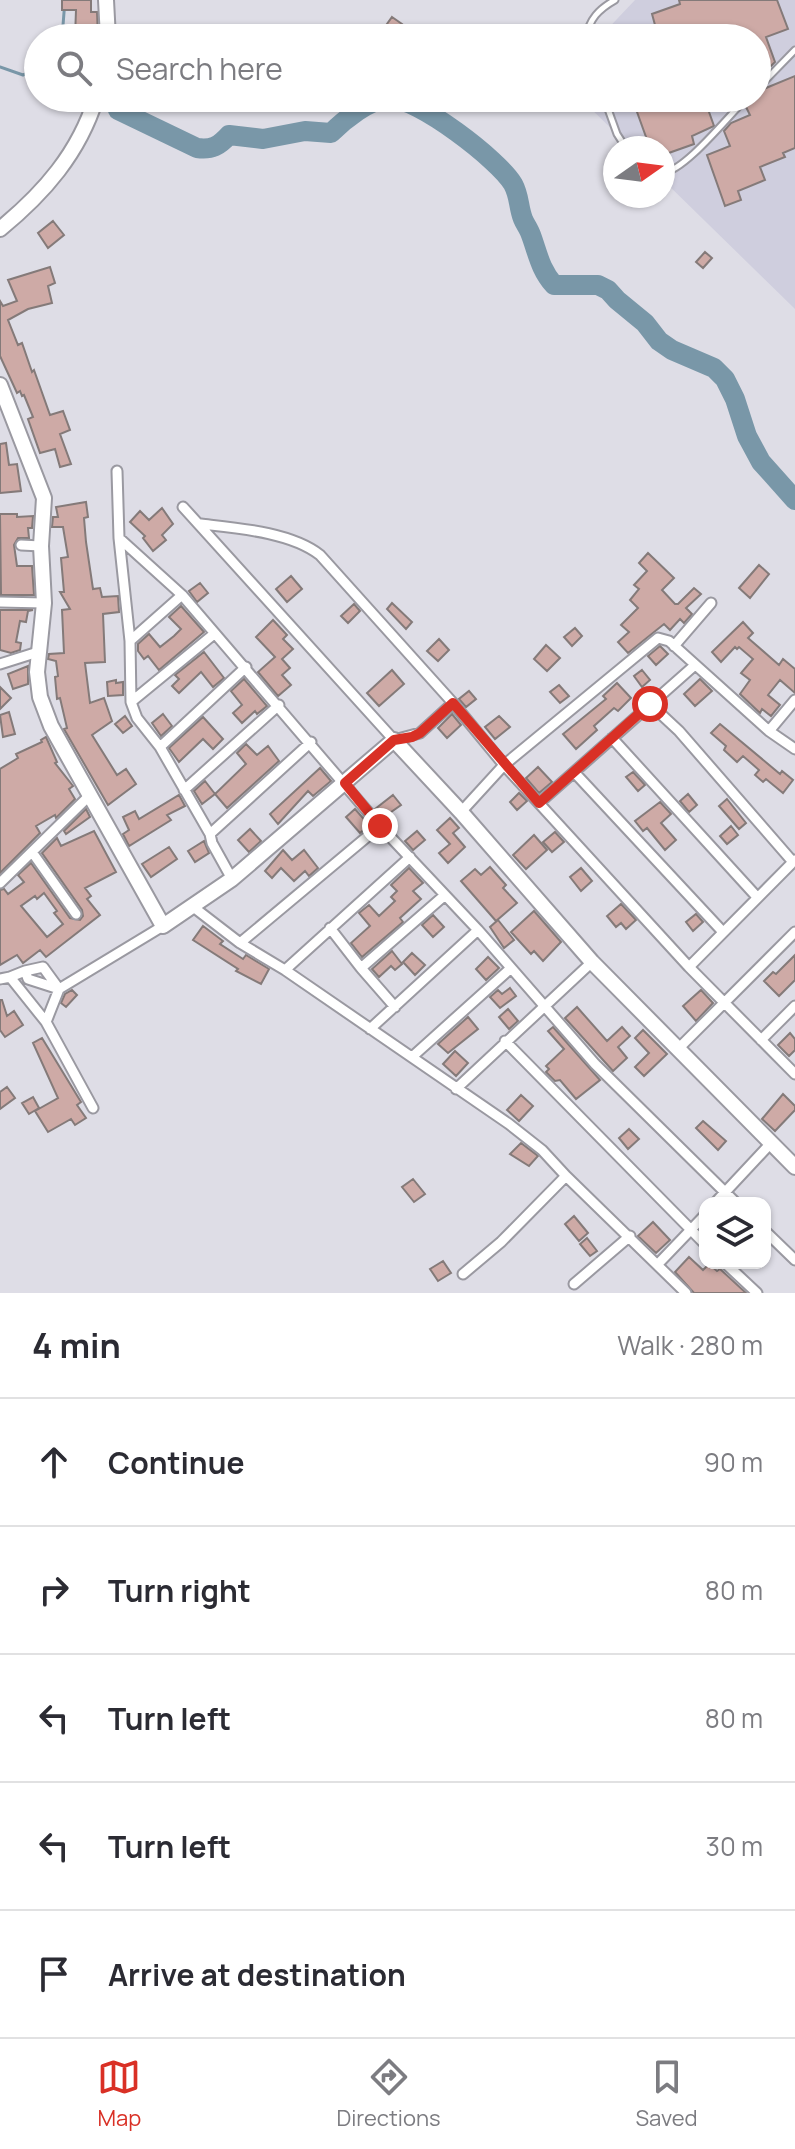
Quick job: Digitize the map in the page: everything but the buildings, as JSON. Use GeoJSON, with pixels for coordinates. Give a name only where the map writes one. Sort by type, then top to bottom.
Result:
{"type":"FeatureCollection","features":[{"type":"Feature","properties":{"kind":"street"},"geometry":{"type":"LineString","coordinates":[[106,0],[107,24]]}},
{"type":"Feature","properties":{"kind":"street"},"geometry":{"type":"LineString","coordinates":[[0,229],[34,200],[56,175],[80,138],[91,112]]}},
{"type":"Feature","properties":{"kind":"street"},"geometry":{"type":"LineString","coordinates":[[0,385],[44,498],[41,546],[44,603],[37,672],[44,708],[89,796],[163,926]]}},
{"type":"Feature","properties":{"kind":"street"},"geometry":{"type":"LineString","coordinates":[[117,471],[119,538],[130,641],[131,702],[137,718],[160,747],[210,834],[232,879]]}},
{"type":"Feature","properties":{"kind":"street"},"geometry":{"type":"LineString","coordinates":[[183,507],[461,812],[592,962],[795,1167]]}},
{"type":"Feature","properties":{"kind":"street"},"geometry":{"type":"LineString","coordinates":[[201,524],[242,528],[310,547],[320,555],[453,703],[504,765],[689,967],[795,1074]]}},
{"type":"Feature","properties":{"kind":"street"},"geometry":{"type":"LineString","coordinates":[[119,538],[182,595],[380,826],[478,930],[595,1064],[730,1197]]}},
{"type":"Feature","properties":{"kind":"street"},"geometry":{"type":"LineString","coordinates":[[21,545],[41,546]]}},
{"type":"Feature","properties":{"kind":"street"},"geometry":{"type":"LineString","coordinates":[[130,641],[182,595]]}},
{"type":"Feature","properties":{"kind":"street"},"geometry":{"type":"LineString","coordinates":[[0,602],[44,603]]}},
{"type":"Feature","properties":{"kind":"street"},"geometry":{"type":"LineString","coordinates":[[674,646],[711,603]]}},
{"type":"Feature","properties":{"kind":"street"},"geometry":{"type":"LineString","coordinates":[[131,702],[214,634]]}},
{"type":"Feature","properties":{"kind":"street"},"geometry":{"type":"LineString","coordinates":[[461,812],[504,765],[658,638],[669,641],[769,731],[795,749]]}},
{"type":"Feature","properties":{"kind":"street"},"geometry":{"type":"LineString","coordinates":[[0,664],[38,652]]}},
{"type":"Feature","properties":{"kind":"street"},"geometry":{"type":"LineString","coordinates":[[539,803],[695,665]]}},
{"type":"Feature","properties":{"kind":"street"},"geometry":{"type":"LineString","coordinates":[[160,747],[246,667]]}},
{"type":"Feature","properties":{"kind":"street"},"geometry":{"type":"LineString","coordinates":[[769,731],[795,700]]}},
{"type":"Feature","properties":{"kind":"street"},"geometry":{"type":"LineString","coordinates":[[46,1022],[59,989],[163,926],[232,879],[394,740],[420,733],[453,703]]}},
{"type":"Feature","properties":{"kind":"street"},"geometry":{"type":"LineString","coordinates":[[650,704],[679,731],[794,861],[689,967]]}},
{"type":"Feature","properties":{"kind":"street"},"geometry":{"type":"LineString","coordinates":[[184,790],[279,705]]}},
{"type":"Feature","properties":{"kind":"street"},"geometry":{"type":"LineString","coordinates":[[612,738],[757,897]]}},
{"type":"Feature","properties":{"kind":"street"},"geometry":{"type":"LineString","coordinates":[[210,834],[311,742]]}},
{"type":"Feature","properties":{"kind":"street"},"geometry":{"type":"LineString","coordinates":[[574,772],[723,932]]}},
{"type":"Feature","properties":{"kind":"street"},"geometry":{"type":"LineString","coordinates":[[0,883],[89,796]]}},
{"type":"Feature","properties":{"kind":"street"},"geometry":{"type":"LineString","coordinates":[[240,943],[380,826]]}},
{"type":"Feature","properties":{"kind":"street"},"geometry":{"type":"LineString","coordinates":[[32,852],[76,914]]}},
{"type":"Feature","properties":{"kind":"street"},"geometry":{"type":"LineString","coordinates":[[285,970],[410,857]]}},
{"type":"Feature","properties":{"kind":"street"},"geometry":{"type":"LineString","coordinates":[[361,968],[445,895]]}},
{"type":"Feature","properties":{"kind":"street"},"geometry":{"type":"LineString","coordinates":[[192,906],[240,943],[285,970],[509,1124],[542,1150],[686,1293]]}},
{"type":"Feature","properties":{"kind":"street"},"geometry":{"type":"LineString","coordinates":[[330,928],[395,1007]]}},
{"type":"Feature","properties":{"kind":"street"},"geometry":{"type":"LineString","coordinates":[[370,1029],[478,930]]}},
{"type":"Feature","properties":{"kind":"street"},"geometry":{"type":"LineString","coordinates":[[677,1050],[795,932]]}},
{"type":"Feature","properties":{"kind":"street"},"geometry":{"type":"LineString","coordinates":[[456,1089],[592,962]]}},
{"type":"Feature","properties":{"kind":"street"},"geometry":{"type":"LineString","coordinates":[[59,989],[43,967],[5,978],[46,1022],[93,1108]]}},
{"type":"Feature","properties":{"kind":"street"},"geometry":{"type":"LineString","coordinates":[[412,1057],[511,968]]}},
{"type":"Feature","properties":{"kind":"street"},"geometry":{"type":"LineString","coordinates":[[25,971],[28,979],[59,989]]}},
{"type":"Feature","properties":{"kind":"street"},"geometry":{"type":"LineString","coordinates":[[761,1040],[795,1006]]}},
{"type":"Feature","properties":{"kind":"street"},"geometry":{"type":"LineString","coordinates":[[505,1041],[699,1238]]}},
{"type":"Feature","properties":{"kind":"street"},"geometry":{"type":"LineString","coordinates":[[720,1197],[771,1143]]}},
{"type":"Feature","properties":{"kind":"street"},"geometry":{"type":"LineString","coordinates":[[463,1274],[501,1242],[566,1176]]}},
{"type":"Feature","properties":{"kind":"street"},"geometry":{"type":"LineString","coordinates":[[658,1264],[699,1222]]}},
{"type":"Feature","properties":{"kind":"street"},"geometry":{"type":"LineString","coordinates":[[574,1284],[630,1236]]}},
{"type":"Feature","properties":{"kind":"street"},"geometry":{"type":"LineString","coordinates":[[771,1237],[795,1260]]}},
{"type":"Feature","properties":{"kind":"street"},"geometry":{"type":"LineString","coordinates":[[731,1269],[757,1293]]}},
{"type":"Feature","properties":{"kind":"lane"},"geometry":{"type":"LineString","coordinates":[[596,0],[601,8]]}},
{"type":"Feature","properties":{"kind":"lane"},"geometry":{"type":"LineString","coordinates":[[590,24],[601,8],[615,0]]}},
{"type":"Feature","properties":{"kind":"lane"},"geometry":{"type":"LineString","coordinates":[[771,75],[795,50]]}},
{"type":"Feature","properties":{"kind":"lane"},"geometry":{"type":"LineString","coordinates":[[609,112],[618,136]]}},
{"type":"Feature","properties":{"kind":"lane"},"geometry":{"type":"LineString","coordinates":[[675,170],[704,146],[732,112]]}},
{"type":"Feature","properties":{"kind":"shaded area"},"geometry":{"type":"Polygon","coordinates":[[[635,0],[795,0],[795,309],[675,192],[675,136],[619,136],[594,112],[771,112],[771,24],[612,24],[635,0]]]}},
{"type":"Feature","properties":{"kind":"waterway"},"geometry":{"type":"LineString","coordinates":[[63,24],[65,0]]}},
{"type":"Feature","properties":{"kind":"waterway"},"geometry":{"type":"LineString","coordinates":[[0,67],[24,75]]}},
{"type":"Feature","properties":{"kind":"waterway"},"geometry":{"type":"LineString","coordinates":[[122,112],[197,148],[215,146],[229,135],[263,139],[305,131],[331,133],[357,112]]}},
{"type":"Feature","properties":{"kind":"waterway"},"geometry":{"type":"LineString","coordinates":[[426,112],[475,146],[505,173],[517,193],[523,219],[545,273],[554,285],[598,285],[608,290],[645,323],[659,341],[714,368],[725,379],[747,436],[761,462],[795,500]]}},
{"type":"Feature","properties":{"kind":"route"},"geometry":{"type":"LineString","coordinates":[[380,826],[345,783],[394,740],[420,733],[453,703],[539,803],[650,704]]}}]}
